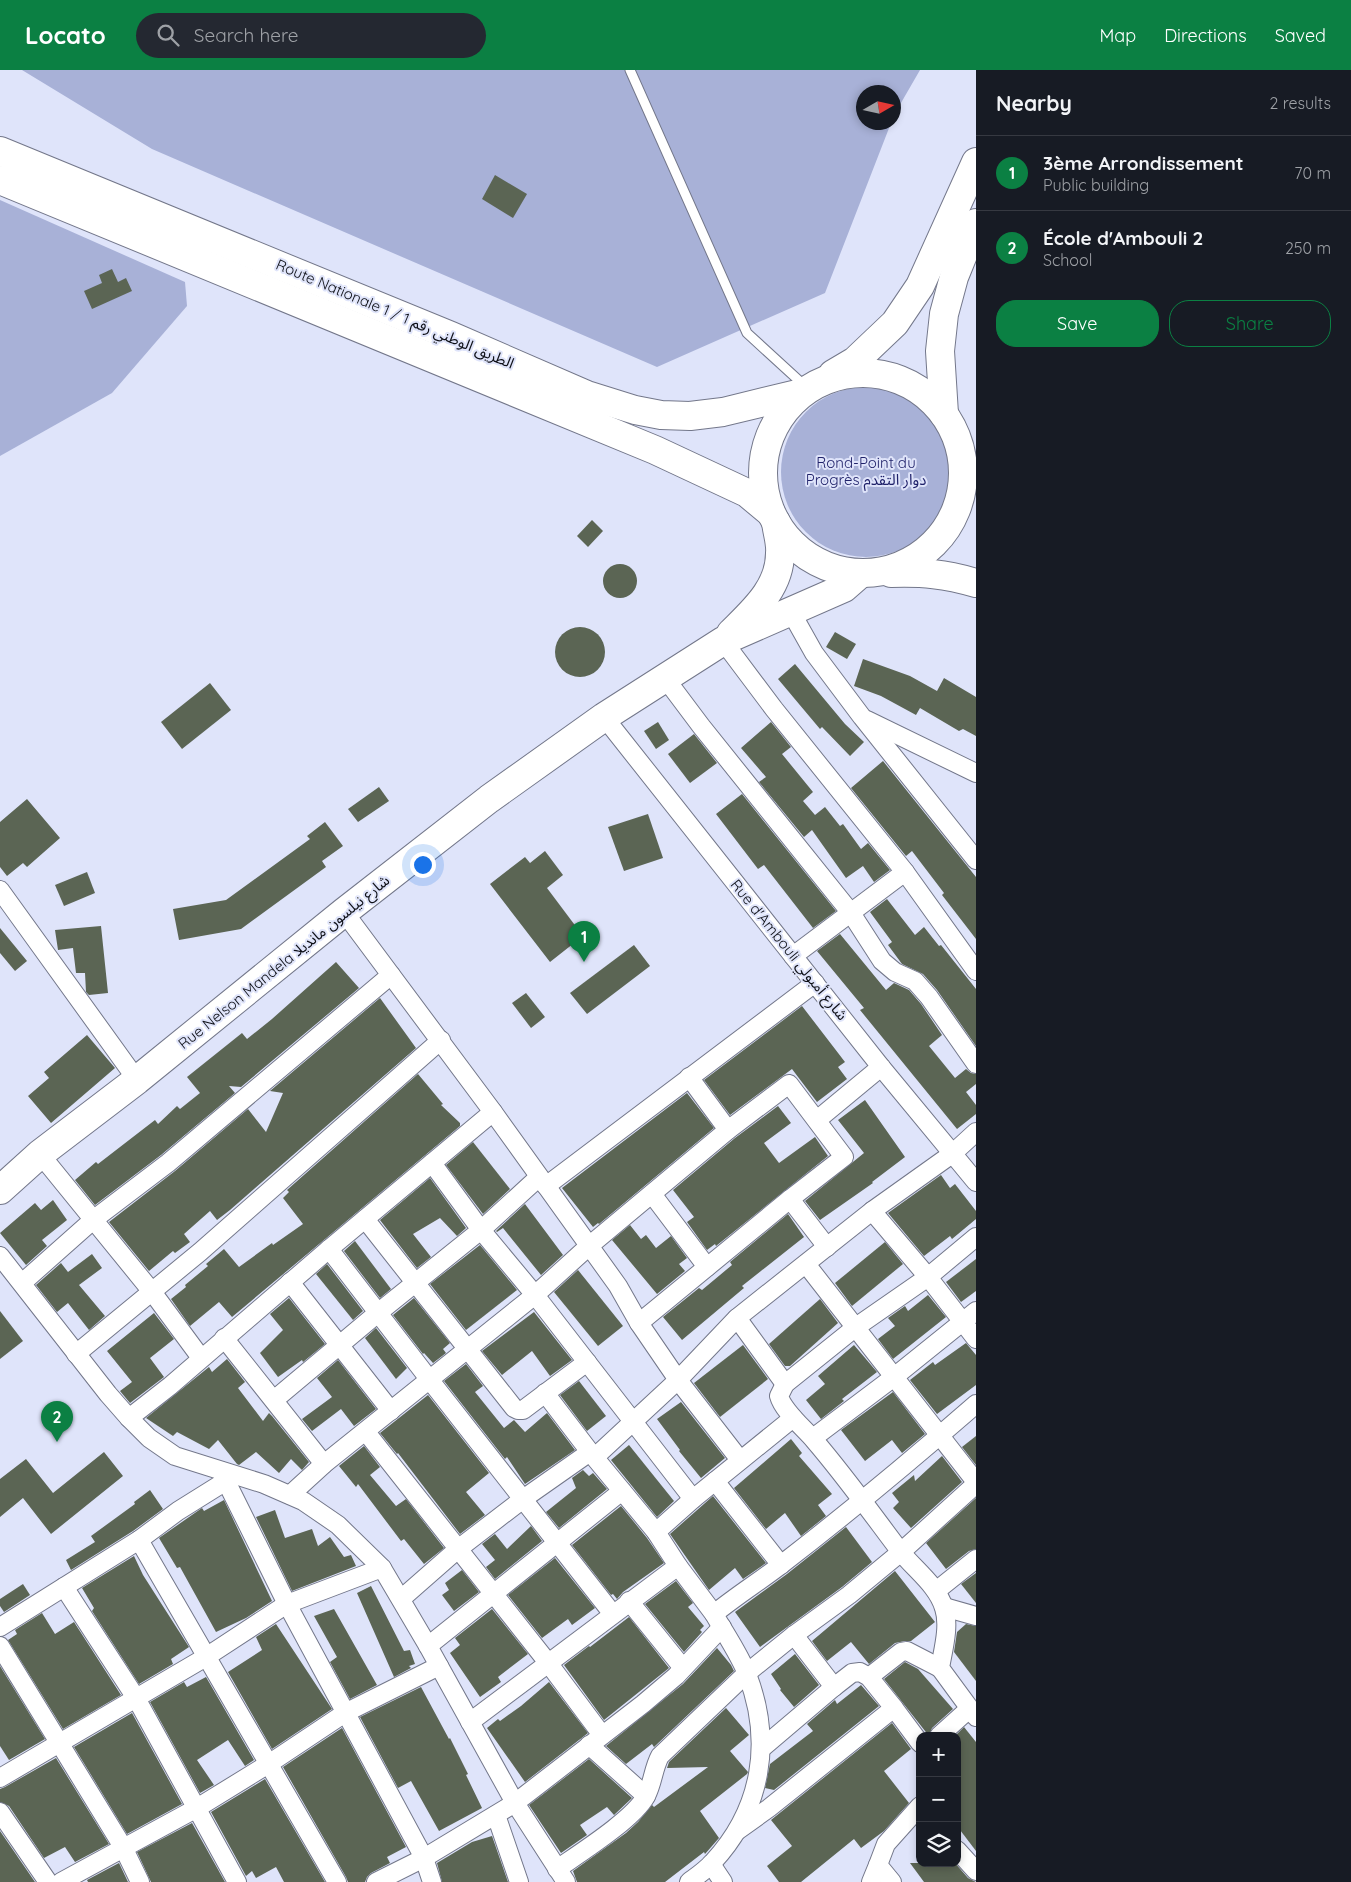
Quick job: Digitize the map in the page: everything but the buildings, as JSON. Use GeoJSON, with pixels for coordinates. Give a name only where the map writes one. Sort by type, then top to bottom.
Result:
{"type":"FeatureCollection","features":[{"type":"Feature","properties":{"kind":"main road","name":"Route Nationale 1 / الطريق الوطني رقم 1"},"geometry":{"type":"LineString","coordinates":[[0,151],[451,336],[586,395],[635,410],[661,416],[690,416],[723,412],[808,389]]}},
{"type":"Feature","properties":{"kind":"main road"},"geometry":{"type":"LineString","coordinates":[[976,162],[920,286],[895,323],[855,361],[808,389],[783,412],[770,436],[764,461],[764,488],[774,518],[797,549],[826,567],[867,574],[922,572],[976,583]]}},
{"type":"Feature","properties":{"kind":"main road","name":"Route Nationale 1 / الطريق الوطني رقم 1"},"geometry":{"type":"LineString","coordinates":[[0,180],[655,450],[747,493],[774,518]]}},
{"type":"Feature","properties":{"kind":"main road"},"geometry":{"type":"LineString","coordinates":[[944,414],[940,351],[944,314],[954,277],[976,222]]}},
{"type":"Feature","properties":{"kind":"main road"},"geometry":{"type":"LineString","coordinates":[[808,389],[842,374],[871,372],[899,379],[924,393],[944,414],[976,472]]}},
{"type":"Feature","properties":{"kind":"main road"},"geometry":{"type":"LineString","coordinates":[[867,574],[903,566],[928,550],[947,528],[960,501],[963,472],[959,443]]}},
{"type":"Feature","properties":{"kind":"main road","name":"Rue Nelson Mandela شارع نيلسون مانديلا"},"geometry":{"type":"LineString","coordinates":[[723,641],[755,609],[769,592],[776,578],[780,552],[774,518]]}},
{"type":"Feature","properties":{"kind":"main road","name":"Rue Nelson Mandela شارع نيلسون مانديلا"},"geometry":{"type":"LineString","coordinates":[[0,1190],[40,1154],[137,1080],[344,912],[489,799],[604,717],[723,641],[844,588],[867,574]]}},
{"type":"Feature","properties":{"kind":"street"},"geometry":{"type":"LineString","coordinates":[[790,612],[814,653],[862,717],[976,860]]}},
{"type":"Feature","properties":{"kind":"street"},"geometry":{"type":"LineString","coordinates":[[723,641],[774,710],[906,872],[976,971]]}},
{"type":"Feature","properties":{"kind":"street"},"geometry":{"type":"LineString","coordinates":[[666,678],[701,726],[851,913],[882,961],[895,972],[915,982],[929,997],[976,1064]]}},
{"type":"Feature","properties":{"kind":"street","name":"Rue d'Ambouli شارع أمبولي"},"geometry":{"type":"LineString","coordinates":[[604,717],[881,1067],[976,1182]]}},
{"type":"Feature","properties":{"kind":"street"},"geometry":{"type":"LineString","coordinates":[[862,717],[976,773]]}},
{"type":"Feature","properties":{"kind":"street"},"geometry":{"type":"LineString","coordinates":[[953,831],[976,842]]}},
{"type":"Feature","properties":{"kind":"street"},"geometry":{"type":"LineString","coordinates":[[793,956],[906,872]]}},
{"type":"Feature","properties":{"kind":"street"},"geometry":{"type":"LineString","coordinates":[[0,890],[137,1080]]}},
{"type":"Feature","properties":{"kind":"street"},"geometry":{"type":"LineString","coordinates":[[344,912],[441,1040],[618,1286],[639,1323],[678,1380],[740,1460]]}},
{"type":"Feature","properties":{"kind":"street"},"geometry":{"type":"LineString","coordinates":[[22,1283],[93,1220],[168,1163],[391,975]]}},
{"type":"Feature","properties":{"kind":"street"},"geometry":{"type":"LineString","coordinates":[[274,1400],[379,1312],[542,1182],[689,1077],[815,982]]}},
{"type":"Feature","properties":{"kind":"street"},"geometry":{"type":"LineString","coordinates":[[76,1354],[153,1293],[441,1040]]}},
{"type":"Feature","properties":{"kind":"street"},"geometry":{"type":"LineString","coordinates":[[817,1120],[881,1067]]}},
{"type":"Feature","properties":{"kind":"street"},"geometry":{"type":"LineString","coordinates":[[689,1077],[728,1130]]}},
{"type":"Feature","properties":{"kind":"street"},"geometry":{"type":"LineString","coordinates":[[290,1495],[324,1464],[535,1295],[589,1246],[728,1130],[788,1084],[844,1158],[790,1199],[639,1323]]}},
{"type":"Feature","properties":{"kind":"street"},"geometry":{"type":"LineString","coordinates":[[129,1418],[493,1112]]}},
{"type":"Feature","properties":{"kind":"street"},"geometry":{"type":"LineString","coordinates":[[401,1599],[458,1549],[523,1498],[592,1454],[678,1380],[737,1318],[872,1211],[952,1154],[976,1132]]}},
{"type":"Feature","properties":{"kind":"street"},"geometry":{"type":"LineString","coordinates":[[40,1154],[153,1293],[202,1358]]}},
{"type":"Feature","properties":{"kind":"street"},"geometry":{"type":"LineString","coordinates":[[432,1163],[481,1230],[535,1295],[693,1499]]}},
{"type":"Feature","properties":{"kind":"street"},"geometry":{"type":"LineString","coordinates":[[652,1194],[707,1267]]}},
{"type":"Feature","properties":{"kind":"street"},"geometry":{"type":"LineString","coordinates":[[790,1199],[827,1247]]}},
{"type":"Feature","properties":{"kind":"street"},"geometry":{"type":"LineString","coordinates":[[872,1211],[928,1276],[969,1316],[976,1339]]}},
{"type":"Feature","properties":{"kind":"street"},"geometry":{"type":"LineString","coordinates":[[365,1219],[514,1408],[523,1410],[587,1362]]}},
{"type":"Feature","properties":{"kind":"street"},"geometry":{"type":"LineString","coordinates":[[940,1668],[946,1617],[944,1607],[936,1591],[901,1552],[813,1438],[793,1418],[779,1396],[785,1384],[856,1327],[928,1276],[976,1237]]}},
{"type":"Feature","properties":{"kind":"street"},"geometry":{"type":"LineString","coordinates":[[329,1249],[612,1614]]}},
{"type":"Feature","properties":{"kind":"street"},"geometry":{"type":"LineString","coordinates":[[0,1256],[76,1354],[129,1418],[149,1438],[175,1456],[224,1476],[264,1484],[302,1501],[338,1525],[382,1568],[428,1646],[515,1803],[562,1876],[633,1813],[646,1796],[660,1756],[747,1673],[794,1635],[849,1595],[901,1552],[976,1483],[806,1264]]}},
{"type":"Feature","properties":{"kind":"street"},"geometry":{"type":"LineString","coordinates":[[290,1282],[338,1346],[391,1411]]}},
{"type":"Feature","properties":{"kind":"street"},"geometry":{"type":"LineString","coordinates":[[813,1438],[894,1377],[969,1316]]}},
{"type":"Feature","properties":{"kind":"street"},"geometry":{"type":"LineString","coordinates":[[737,1318],[785,1384]]}},
{"type":"Feature","properties":{"kind":"street"},"geometry":{"type":"LineString","coordinates":[[224,1338],[324,1464]]}},
{"type":"Feature","properties":{"kind":"street"},"geometry":{"type":"LineString","coordinates":[[545,1393],[656,1532],[678,1566],[718,1620],[747,1673],[762,1736],[757,1785],[736,1831],[711,1864],[689,1882]]}},
{"type":"Feature","properties":{"kind":"street"},"geometry":{"type":"LineString","coordinates":[[376,1882],[424,1858],[515,1803],[643,1704],[683,1668],[732,1598],[781,1565],[976,1404]]}},
{"type":"Feature","properties":{"kind":"street"},"geometry":{"type":"LineString","coordinates":[[656,1532],[693,1499],[793,1418]]}},
{"type":"Feature","properties":{"kind":"street"},"geometry":{"type":"LineString","coordinates":[[366,1432],[549,1664],[595,1740],[646,1796]]}},
{"type":"Feature","properties":{"kind":"street"},"geometry":{"type":"LineString","coordinates":[[0,1627],[139,1540],[224,1476]]}},
{"type":"Feature","properties":{"kind":"street"},"geometry":{"type":"LineString","coordinates":[[224,1476],[287,1604],[424,1858],[432,1882]]}},
{"type":"Feature","properties":{"kind":"street"},"geometry":{"type":"LineString","coordinates":[[715,1481],[781,1565]]}},
{"type":"Feature","properties":{"kind":"street"},"geometry":{"type":"LineString","coordinates":[[428,1646],[622,1491]]}},
{"type":"Feature","properties":{"kind":"street"},"geometry":{"type":"LineString","coordinates":[[139,1540],[270,1763],[337,1882]]}},
{"type":"Feature","properties":{"kind":"street"},"geometry":{"type":"LineString","coordinates":[[936,1591],[976,1559]]}},
{"type":"Feature","properties":{"kind":"street"},"geometry":{"type":"LineString","coordinates":[[470,1722],[678,1566]]}},
{"type":"Feature","properties":{"kind":"street"},"geometry":{"type":"LineString","coordinates":[[0,1778],[206,1657],[287,1604],[382,1568]]}},
{"type":"Feature","properties":{"kind":"street"},"geometry":{"type":"LineString","coordinates":[[64,1587],[136,1698],[238,1882]]}},
{"type":"Feature","properties":{"kind":"street"},"geometry":{"type":"LineString","coordinates":[[629,1601],[683,1668]]}},
{"type":"Feature","properties":{"kind":"street"},"geometry":{"type":"LineString","coordinates":[[944,1607],[976,1616]]}},
{"type":"Feature","properties":{"kind":"street"},"geometry":{"type":"LineString","coordinates":[[794,1635],[834,1687]]}},
{"type":"Feature","properties":{"kind":"street"},"geometry":{"type":"LineString","coordinates":[[0,1646],[123,1847],[140,1882]]}},
{"type":"Feature","properties":{"kind":"street"},"geometry":{"type":"LineString","coordinates":[[869,1677],[901,1652],[906,1651],[940,1668],[972,1713],[944,1732]]}},
{"type":"Feature","properties":{"kind":"street"},"geometry":{"type":"LineString","coordinates":[[61,1882],[197,1808],[270,1763],[345,1712],[439,1666]]}},
{"type":"Feature","properties":{"kind":"street"},"geometry":{"type":"LineString","coordinates":[[761,1749],[834,1687],[852,1673],[860,1672],[869,1677],[916,1738]]}},
{"type":"Feature","properties":{"kind":"street"},"geometry":{"type":"LineString","coordinates":[[736,1831],[770,1808],[894,1708]]}},
{"type":"Feature","properties":{"kind":"street"},"geometry":{"type":"LineString","coordinates":[[871,1882],[886,1844],[916,1810]]}},
{"type":"Feature","properties":{"kind":"street"},"geometry":{"type":"LineString","coordinates":[[0,1812],[48,1882]]}},
{"type":"Feature","properties":{"kind":"street"},"geometry":{"type":"LineString","coordinates":[[496,1815],[519,1882]]}},
{"type":"Feature","properties":{"kind":"street"},"geometry":{"type":"LineString","coordinates":[[961,1854],[976,1871]]}},
{"type":"Feature","properties":{"kind":"street"},"geometry":{"type":"LineString","coordinates":[[711,1864],[723,1882]]}},
{"type":"Feature","properties":{"kind":"street"},"geometry":{"type":"LineString","coordinates":[[878,1865],[892,1882]]}},
{"type":"Feature","properties":{"kind":"lane"},"geometry":{"type":"LineString","coordinates":[[630,70],[747,333],[808,389]]}},
{"type":"Feature","properties":{"kind":"green space"},"geometry":{"type":"Polygon","coordinates":[[[22,70],[920,70],[901,103],[901,85],[856,85],[856,130],[888,130],[825,293],[657,367],[152,149],[22,70]]]}},
{"type":"Feature","properties":{"kind":"green space"},"geometry":{"type":"Polygon","coordinates":[[[0,200],[185,282],[187,306],[112,393],[0,456],[0,200]]]}},
{"type":"Feature","properties":{"kind":"green space","name":"Rond-Point du Progrès دوار التقدم"},"geometry":{"type":"Polygon","coordinates":[[[858,387],[874,387],[899,393],[920,406],[932,418],[945,439],[951,472],[945,505],[932,526],[920,538],[899,551],[874,557],[858,557],[833,551],[812,538],[800,526],[787,505],[781,480],[781,464],[787,439],[800,418],[812,406],[833,393],[858,387]]]}},
{"type":"Feature","properties":{"kind":"place","name":"3ème Arrondissement"},"geometry":{"type":"Point","coordinates":[584,962]}},
{"type":"Feature","properties":{"kind":"place","name":"École d'Ambouli 2"},"geometry":{"type":"Point","coordinates":[57,1442]}}]}
